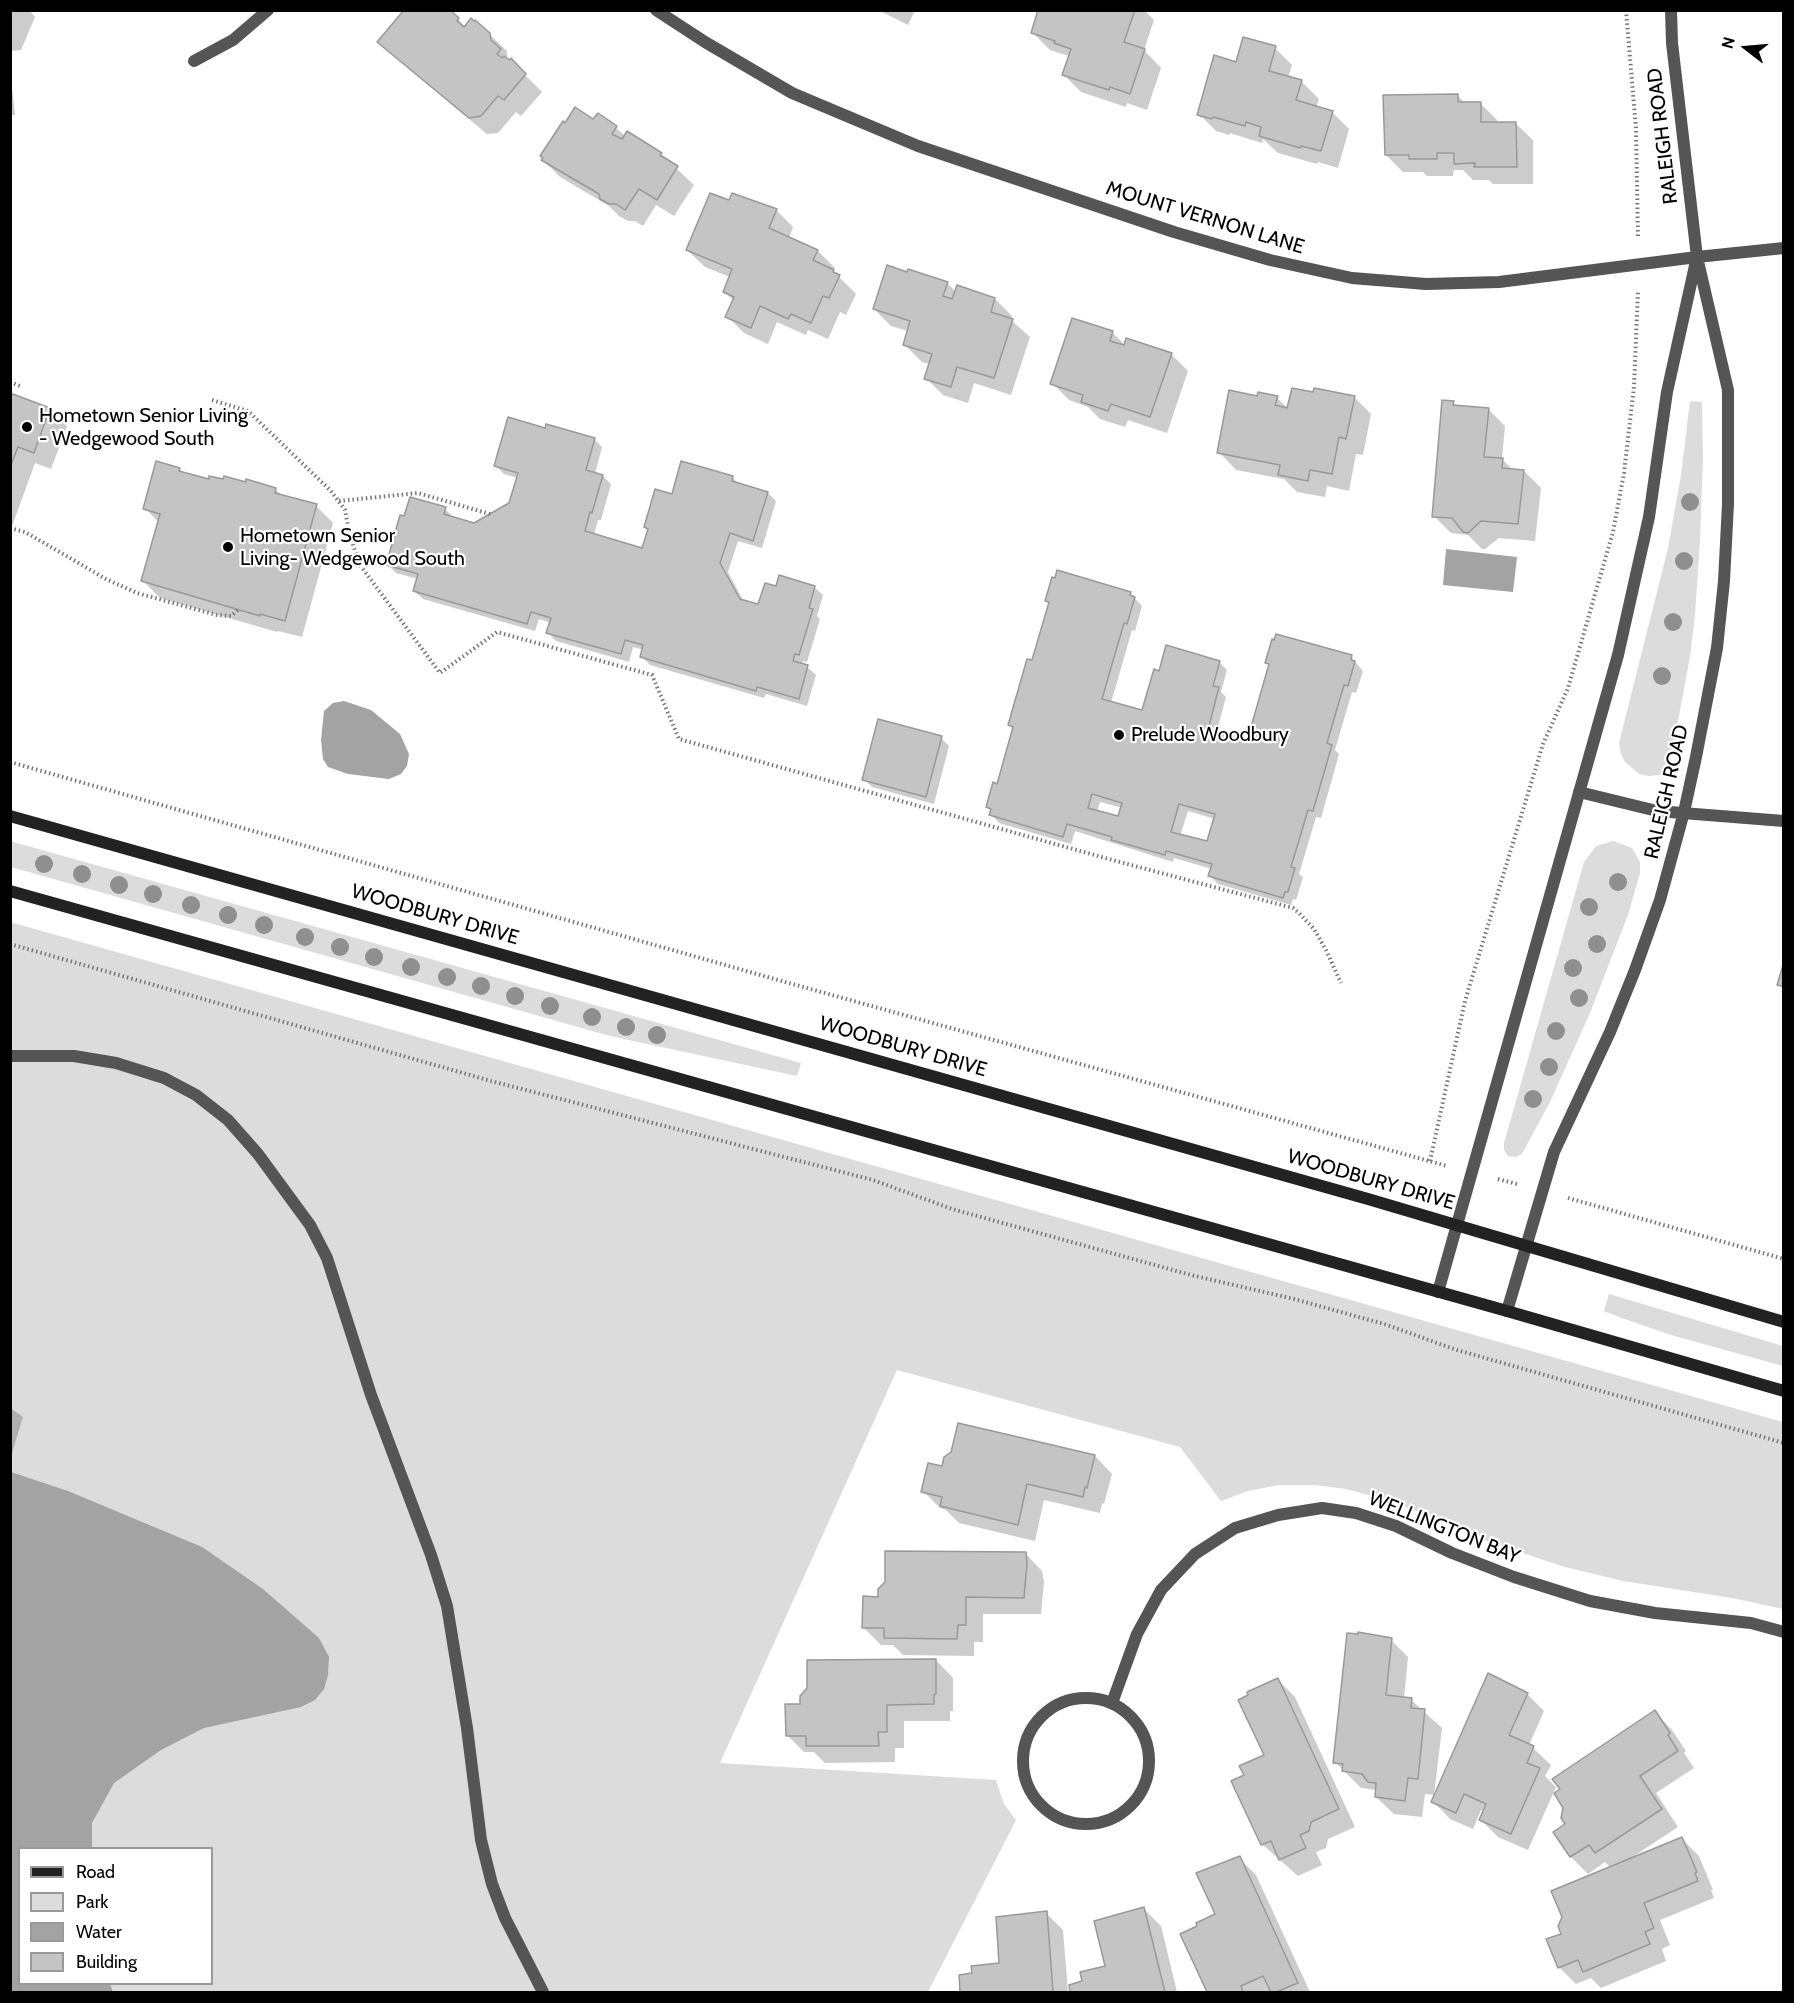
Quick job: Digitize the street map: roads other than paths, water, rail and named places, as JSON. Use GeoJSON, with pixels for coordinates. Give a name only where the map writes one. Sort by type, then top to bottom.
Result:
{"type":"FeatureCollection","features":[{"type":"Feature","properties":{"kind":"main road","name":"WOODBURY DRIVE"},"geometry":{"type":"LineString","coordinates":[[10,816],[1457,1225],[1784,1322]]}},
{"type":"Feature","properties":{"kind":"main road"},"geometry":{"type":"LineString","coordinates":[[10,891],[1507,1311],[1784,1391]]}},
{"type":"Feature","properties":{"kind":"street"},"geometry":{"type":"LineString","coordinates":[[194,61],[233,40],[268,10]]}},
{"type":"Feature","properties":{"kind":"street","name":"MOUNT VERNON LANE"},"geometry":{"type":"LineString","coordinates":[[656,10],[792,93],[918,146],[1174,232],[1270,260],[1352,278],[1426,284],[1499,282],[1697,256],[1784,248]]}},
{"type":"Feature","properties":{"kind":"street","name":"RALEIGH ROAD"},"geometry":{"type":"LineString","coordinates":[[1507,1311],[1560,1137],[1610,1032],[1660,900],[1684,812],[1717,648],[1724,581],[1728,504],[1728,390],[1697,256],[1672,43],[1671,10]]}},
{"type":"Feature","properties":{"kind":"street","name":"RALEIGH ROAD"},"geometry":{"type":"LineString","coordinates":[[1438,1292],[1618,656],[1641,560],[1657,471],[1667,392],[1697,256]]}},
{"type":"Feature","properties":{"kind":"street"},"geometry":{"type":"LineString","coordinates":[[1580,792],[1647,809],[1784,821]]}},
{"type":"Feature","properties":{"kind":"street"},"geometry":{"type":"LineString","coordinates":[[10,1056],[74,1056],[116,1063],[164,1078],[196,1095],[228,1120],[258,1154],[310,1225],[327,1258],[371,1395],[431,1555],[447,1606],[467,1728],[481,1840],[492,1884],[505,1918],[543,1992]]}},
{"type":"Feature","properties":{"kind":"street","name":"WELLINGTON BAY"},"geometry":{"type":"LineString","coordinates":[[1112,1703],[1137,1634],[1161,1590],[1196,1554],[1234,1528],[1278,1515],[1322,1508],[1356,1513],[1396,1526],[1452,1553],[1514,1577],[1590,1601],[1654,1614],[1751,1623],[1784,1632]]}},
{"type":"Feature","properties":{"kind":"street"},"geometry":{"type":"LineString","coordinates":[[1091,1697],[1112,1703],[1129,1714],[1141,1730],[1148,1748],[1149,1768],[1143,1788],[1132,1804],[1116,1817],[1098,1824],[1077,1824],[1058,1818],[1041,1806],[1028,1787],[1025,1777],[1023,1766],[1025,1744],[1034,1724],[1049,1709],[1069,1699],[1091,1697]]}},
{"type":"Feature","properties":{"kind":"water"},"geometry":{"type":"Polygon","coordinates":[[[1446,549],[1517,557],[1513,592],[1443,585],[1446,549]]]}},
{"type":"Feature","properties":{"kind":"water"},"geometry":{"type":"Polygon","coordinates":[[[344,701],[371,710],[400,734],[409,754],[407,766],[401,774],[389,779],[348,774],[328,767],[323,759],[321,740],[324,711],[333,703],[344,701]]]}},
{"type":"Feature","properties":{"kind":"water"},"geometry":{"type":"Polygon","coordinates":[[[11,1472],[68,1491],[202,1547],[263,1589],[319,1638],[329,1657],[324,1689],[315,1700],[301,1707],[204,1728],[161,1750],[114,1783],[92,1823],[92,1847],[18,1847],[18,1985],[110,1985],[113,1992],[11,1992],[11,1472]]]}},
{"type":"Feature","properties":{"kind":"place","name":"Hometown Senior Living - Wedgewood South"},"geometry":{"type":"Point","coordinates":[27,427]}},
{"type":"Feature","properties":{"kind":"place","name":"Hometown Senior Living- Wedgewood South"},"geometry":{"type":"Point","coordinates":[228,547]}},
{"type":"Feature","properties":{"kind":"place","name":"Prelude Woodbury"},"geometry":{"type":"Point","coordinates":[1119,735]}}]}
